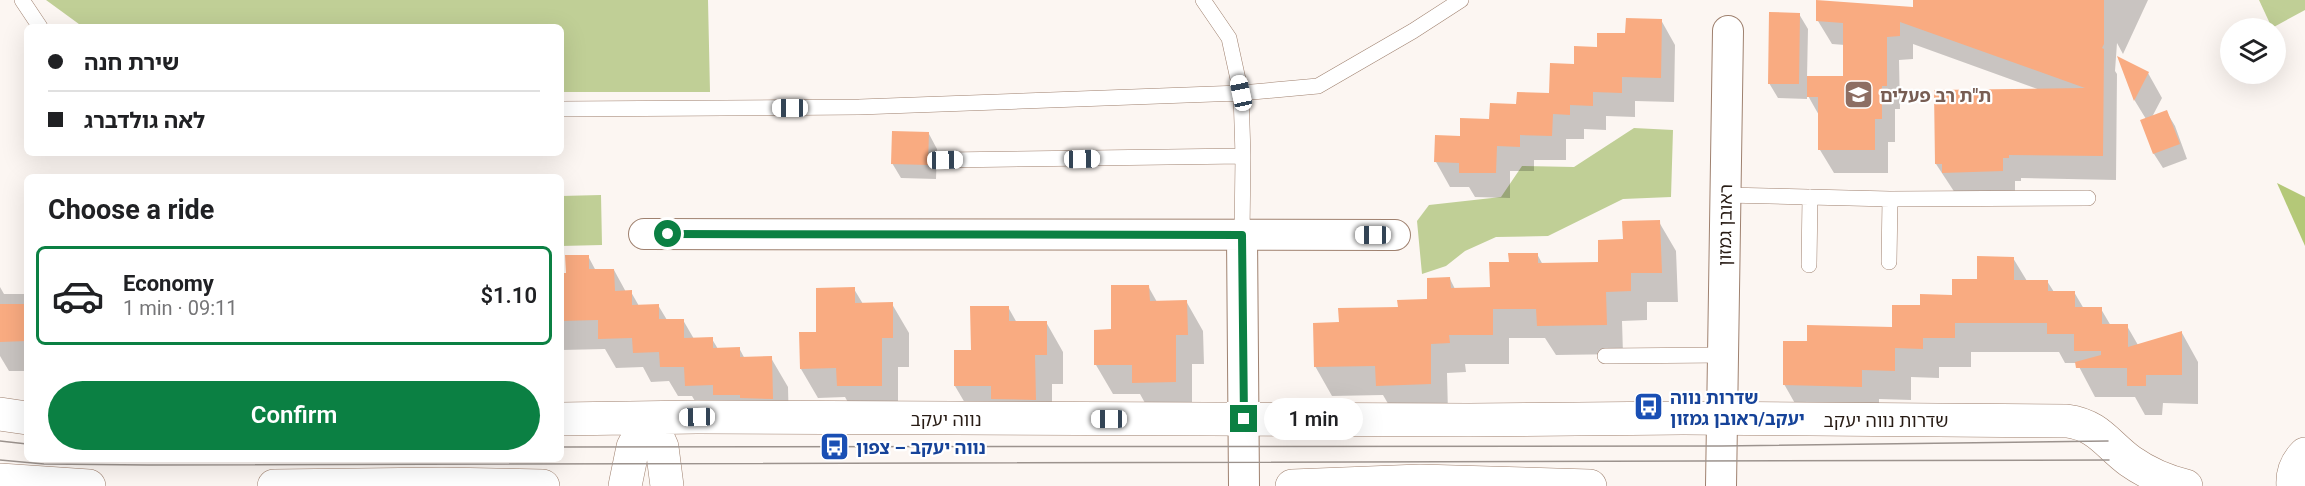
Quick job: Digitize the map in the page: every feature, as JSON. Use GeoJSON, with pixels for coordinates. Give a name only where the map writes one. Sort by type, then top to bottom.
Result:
{"type":"FeatureCollection","features":[{"type":"Feature","properties":{"kind":"street","name":"ראובן גמזון"},"geometry":{"type":"LineString","coordinates":[[1721,486],[1728,31]]}},
{"type":"Feature","properties":{"kind":"street"},"geometry":{"type":"LineString","coordinates":[[644,234],[1395,235]]}},
{"type":"Feature","properties":{"kind":"street"},"geometry":{"type":"LineString","coordinates":[[1242,235],[1244,486]]}},
{"type":"Feature","properties":{"kind":"street"},"geometry":{"type":"LineString","coordinates":[[0,414],[24,418]]}},
{"type":"Feature","properties":{"kind":"street"},"geometry":{"type":"LineString","coordinates":[[564,419],[649,418]]}},
{"type":"Feature","properties":{"kind":"street"},"geometry":{"type":"LineString","coordinates":[[625,486],[633,447],[649,418]]}},
{"type":"Feature","properties":{"kind":"street"},"geometry":{"type":"LineString","coordinates":[[649,418],[662,447],[668,486]]}},
{"type":"Feature","properties":{"kind":"street","name":"נווה יעקב"},"geometry":{"type":"LineString","coordinates":[[649,418],[1244,419]]}},
{"type":"Feature","properties":{"kind":"street","name":"שדרות נווה יעקב"},"geometry":{"type":"LineString","coordinates":[[1244,419],[1722,418],[2080,423],[2099,433],[2128,460],[2151,474],[2186,486]]}},
{"type":"Feature","properties":{"kind":"street"},"geometry":{"type":"LineString","coordinates":[[0,480],[89,486]]}},
{"type":"Feature","properties":{"kind":"street"},"geometry":{"type":"LineString","coordinates":[[274,486],[442,484],[543,486]]}},
{"type":"Feature","properties":{"kind":"street"},"geometry":{"type":"LineString","coordinates":[[1292,486],[1418,484],[1590,486]]}},
{"type":"Feature","properties":{"kind":"lane"},"geometry":{"type":"LineString","coordinates":[[22,0],[38,24]]}},
{"type":"Feature","properties":{"kind":"lane"},"geometry":{"type":"LineString","coordinates":[[1203,0],[1229,38],[1241,93],[1242,235]]}},
{"type":"Feature","properties":{"kind":"lane"},"geometry":{"type":"LineString","coordinates":[[564,109],[859,107],[1241,93],[1318,86],[1413,31],[1461,0]]}},
{"type":"Feature","properties":{"kind":"lane"},"geometry":{"type":"LineString","coordinates":[[945,160],[1243,156]]}},
{"type":"Feature","properties":{"kind":"lane"},"geometry":{"type":"LineString","coordinates":[[1725,195],[1890,199],[2088,198]]}},
{"type":"Feature","properties":{"kind":"lane"},"geometry":{"type":"LineString","coordinates":[[1809,264],[1810,197]]}},
{"type":"Feature","properties":{"kind":"lane"},"geometry":{"type":"LineString","coordinates":[[1889,262],[1890,199]]}},
{"type":"Feature","properties":{"kind":"lane"},"geometry":{"type":"LineString","coordinates":[[1605,356],[1723,355]]}},
{"type":"Feature","properties":{"kind":"green space"},"geometry":{"type":"Polygon","coordinates":[[[46,0],[708,0],[710,92],[564,92],[564,24],[79,24],[46,0]]]}},
{"type":"Feature","properties":{"kind":"green space"},"geometry":{"type":"Polygon","coordinates":[[[2259,0],[2305,0],[2305,10],[2286,20],[2286,18],[2267,18],[2259,0]]]}},
{"type":"Feature","properties":{"kind":"green space"},"geometry":{"type":"Polygon","coordinates":[[[1634,128],[1673,130],[1671,197],[1623,199],[1548,236],[1496,237],[1465,251],[1446,266],[1422,274],[1417,221],[1429,205],[1501,197],[1522,166],[1574,167],[1634,128]]]}},
{"type":"Feature","properties":{"kind":"green space"},"geometry":{"type":"Polygon","coordinates":[[[2277,183],[2305,197],[2305,246],[2277,183]]]}},
{"type":"Feature","properties":{"kind":"green space"},"geometry":{"type":"Polygon","coordinates":[[[601,195],[602,245],[564,246],[564,196],[601,195]]]}},
{"type":"Feature","properties":{"kind":"building"},"geometry":{"type":"Polygon","coordinates":[[[1816,0],[1913,7],[1913,0],[2104,0],[2103,156],[2009,155],[2009,158],[2003,158],[2003,171],[1942,173],[1942,164],[1935,164],[1934,90],[2085,88],[1900,22],[1900,36],[1887,37],[1887,86],[1882,86],[1882,119],[1875,119],[1875,150],[1818,150],[1818,97],[1807,97],[1807,76],[1843,76],[1843,23],[1816,21],[1816,0]]]}},
{"type":"Feature","properties":{"kind":"building"},"geometry":{"type":"Polygon","coordinates":[[[1769,12],[1800,13],[1799,84],[1768,84],[1769,12]]]}},
{"type":"Feature","properties":{"kind":"building"},"geometry":{"type":"Polygon","coordinates":[[[1626,18],[1662,19],[1661,78],[1622,77],[1622,93],[1593,92],[1593,106],[1570,105],[1570,115],[1553,114],[1552,136],[1520,135],[1520,147],[1497,146],[1496,173],[1459,173],[1459,163],[1434,162],[1435,135],[1460,136],[1460,118],[1489,119],[1490,103],[1516,104],[1517,92],[1549,93],[1550,63],[1574,64],[1574,46],[1597,47],[1597,33],[1625,33],[1626,18]]]}},
{"type":"Feature","properties":{"kind":"building"},"geometry":{"type":"Polygon","coordinates":[[[2117,56],[2149,72],[2134,101],[2117,56]]]}},
{"type":"Feature","properties":{"kind":"building"},"geometry":{"type":"Polygon","coordinates":[[[2167,110],[2180,144],[2153,154],[2140,120],[2167,110]]]}},
{"type":"Feature","properties":{"kind":"building"},"geometry":{"type":"Polygon","coordinates":[[[892,131],[929,132],[928,165],[891,164],[892,131]]]}},
{"type":"Feature","properties":{"kind":"building"},"geometry":{"type":"Polygon","coordinates":[[[1660,220],[1662,273],[1631,273],[1631,291],[1606,292],[1607,325],[1537,326],[1536,309],[1493,309],[1493,335],[1449,335],[1450,343],[1431,344],[1431,384],[1376,386],[1375,366],[1314,367],[1313,323],[1339,322],[1338,308],[1398,307],[1397,300],[1427,299],[1427,278],[1450,277],[1451,288],[1490,287],[1489,262],[1509,262],[1508,253],[1538,253],[1538,263],[1598,262],[1598,240],[1623,239],[1622,221],[1660,220]]]}},
{"type":"Feature","properties":{"kind":"building"},"geometry":{"type":"Polygon","coordinates":[[[565,255],[589,255],[589,269],[614,269],[615,291],[632,290],[632,305],[659,304],[659,319],[684,319],[684,338],[713,337],[713,348],[740,347],[740,357],[772,356],[773,399],[713,395],[713,385],[685,386],[684,367],[660,367],[659,352],[633,353],[632,338],[598,339],[598,320],[564,321],[564,273],[566,273],[565,255]]]}},
{"type":"Feature","properties":{"kind":"building"},"geometry":{"type":"Polygon","coordinates":[[[1977,256],[2014,257],[2014,280],[2048,280],[2048,291],[2075,291],[2075,307],[2102,307],[2102,324],[2128,324],[2128,347],[2182,331],[2182,375],[2146,375],[2146,386],[2127,386],[2127,368],[2076,368],[2075,362],[2101,355],[2101,351],[2074,351],[2074,334],[2047,334],[2047,323],[1955,323],[1955,338],[1923,338],[1923,349],[1895,348],[1895,371],[1862,370],[1862,387],[1783,385],[1783,341],[1807,341],[1807,325],[1892,327],[1892,305],[1920,305],[1920,294],[1952,295],[1952,279],[1977,279],[1977,256]]]}},
{"type":"Feature","properties":{"kind":"building"},"geometry":{"type":"Polygon","coordinates":[[[1111,285],[1149,285],[1150,301],[1187,300],[1188,335],[1176,335],[1176,382],[1132,383],[1132,365],[1094,365],[1094,330],[1111,329],[1111,285]]]}},
{"type":"Feature","properties":{"kind":"building"},"geometry":{"type":"Polygon","coordinates":[[[855,287],[855,303],[893,302],[893,338],[882,338],[882,386],[837,386],[836,368],[800,369],[799,332],[816,332],[816,288],[855,287]]]}},
{"type":"Feature","properties":{"kind":"building"},"geometry":{"type":"Polygon","coordinates":[[[0,304],[24,304],[24,341],[0,342],[0,304]]]}},
{"type":"Feature","properties":{"kind":"building"},"geometry":{"type":"Polygon","coordinates":[[[970,306],[1009,306],[1009,321],[1047,321],[1047,355],[1035,355],[1036,400],[991,399],[991,386],[954,386],[954,350],[971,350],[970,306]]]}},
{"type":"Feature","properties":{"kind":"tram line"},"geometry":{"type":"LineString","coordinates":[[0,441],[24,444]]}},
{"type":"Feature","properties":{"kind":"tram line"},"geometry":{"type":"LineString","coordinates":[[564,447],[1722,446],[2108,441]]}},
{"type":"Feature","properties":{"kind":"tram line"},"geometry":{"type":"LineString","coordinates":[[0,460],[44,464],[148,465],[2109,460]]}},
{"type":"Feature","properties":{"kind":"place","name":"ת\"ת רב פעלים"},"geometry":{"type":"Point","coordinates":[1859,95]}},
{"type":"Feature","properties":{"kind":"place","name":"שדרות נווה יעקב/ראובן גמזון"},"geometry":{"type":"Point","coordinates":[1649,407]}},
{"type":"Feature","properties":{"kind":"place","name":"נווה יעקב – צפון"},"geometry":{"type":"Point","coordinates":[835,447]}},
{"type":"Feature","properties":{"kind":"route"},"geometry":{"type":"LineString","coordinates":[[668,234],[1242,235],[1244,419]]}}]}
